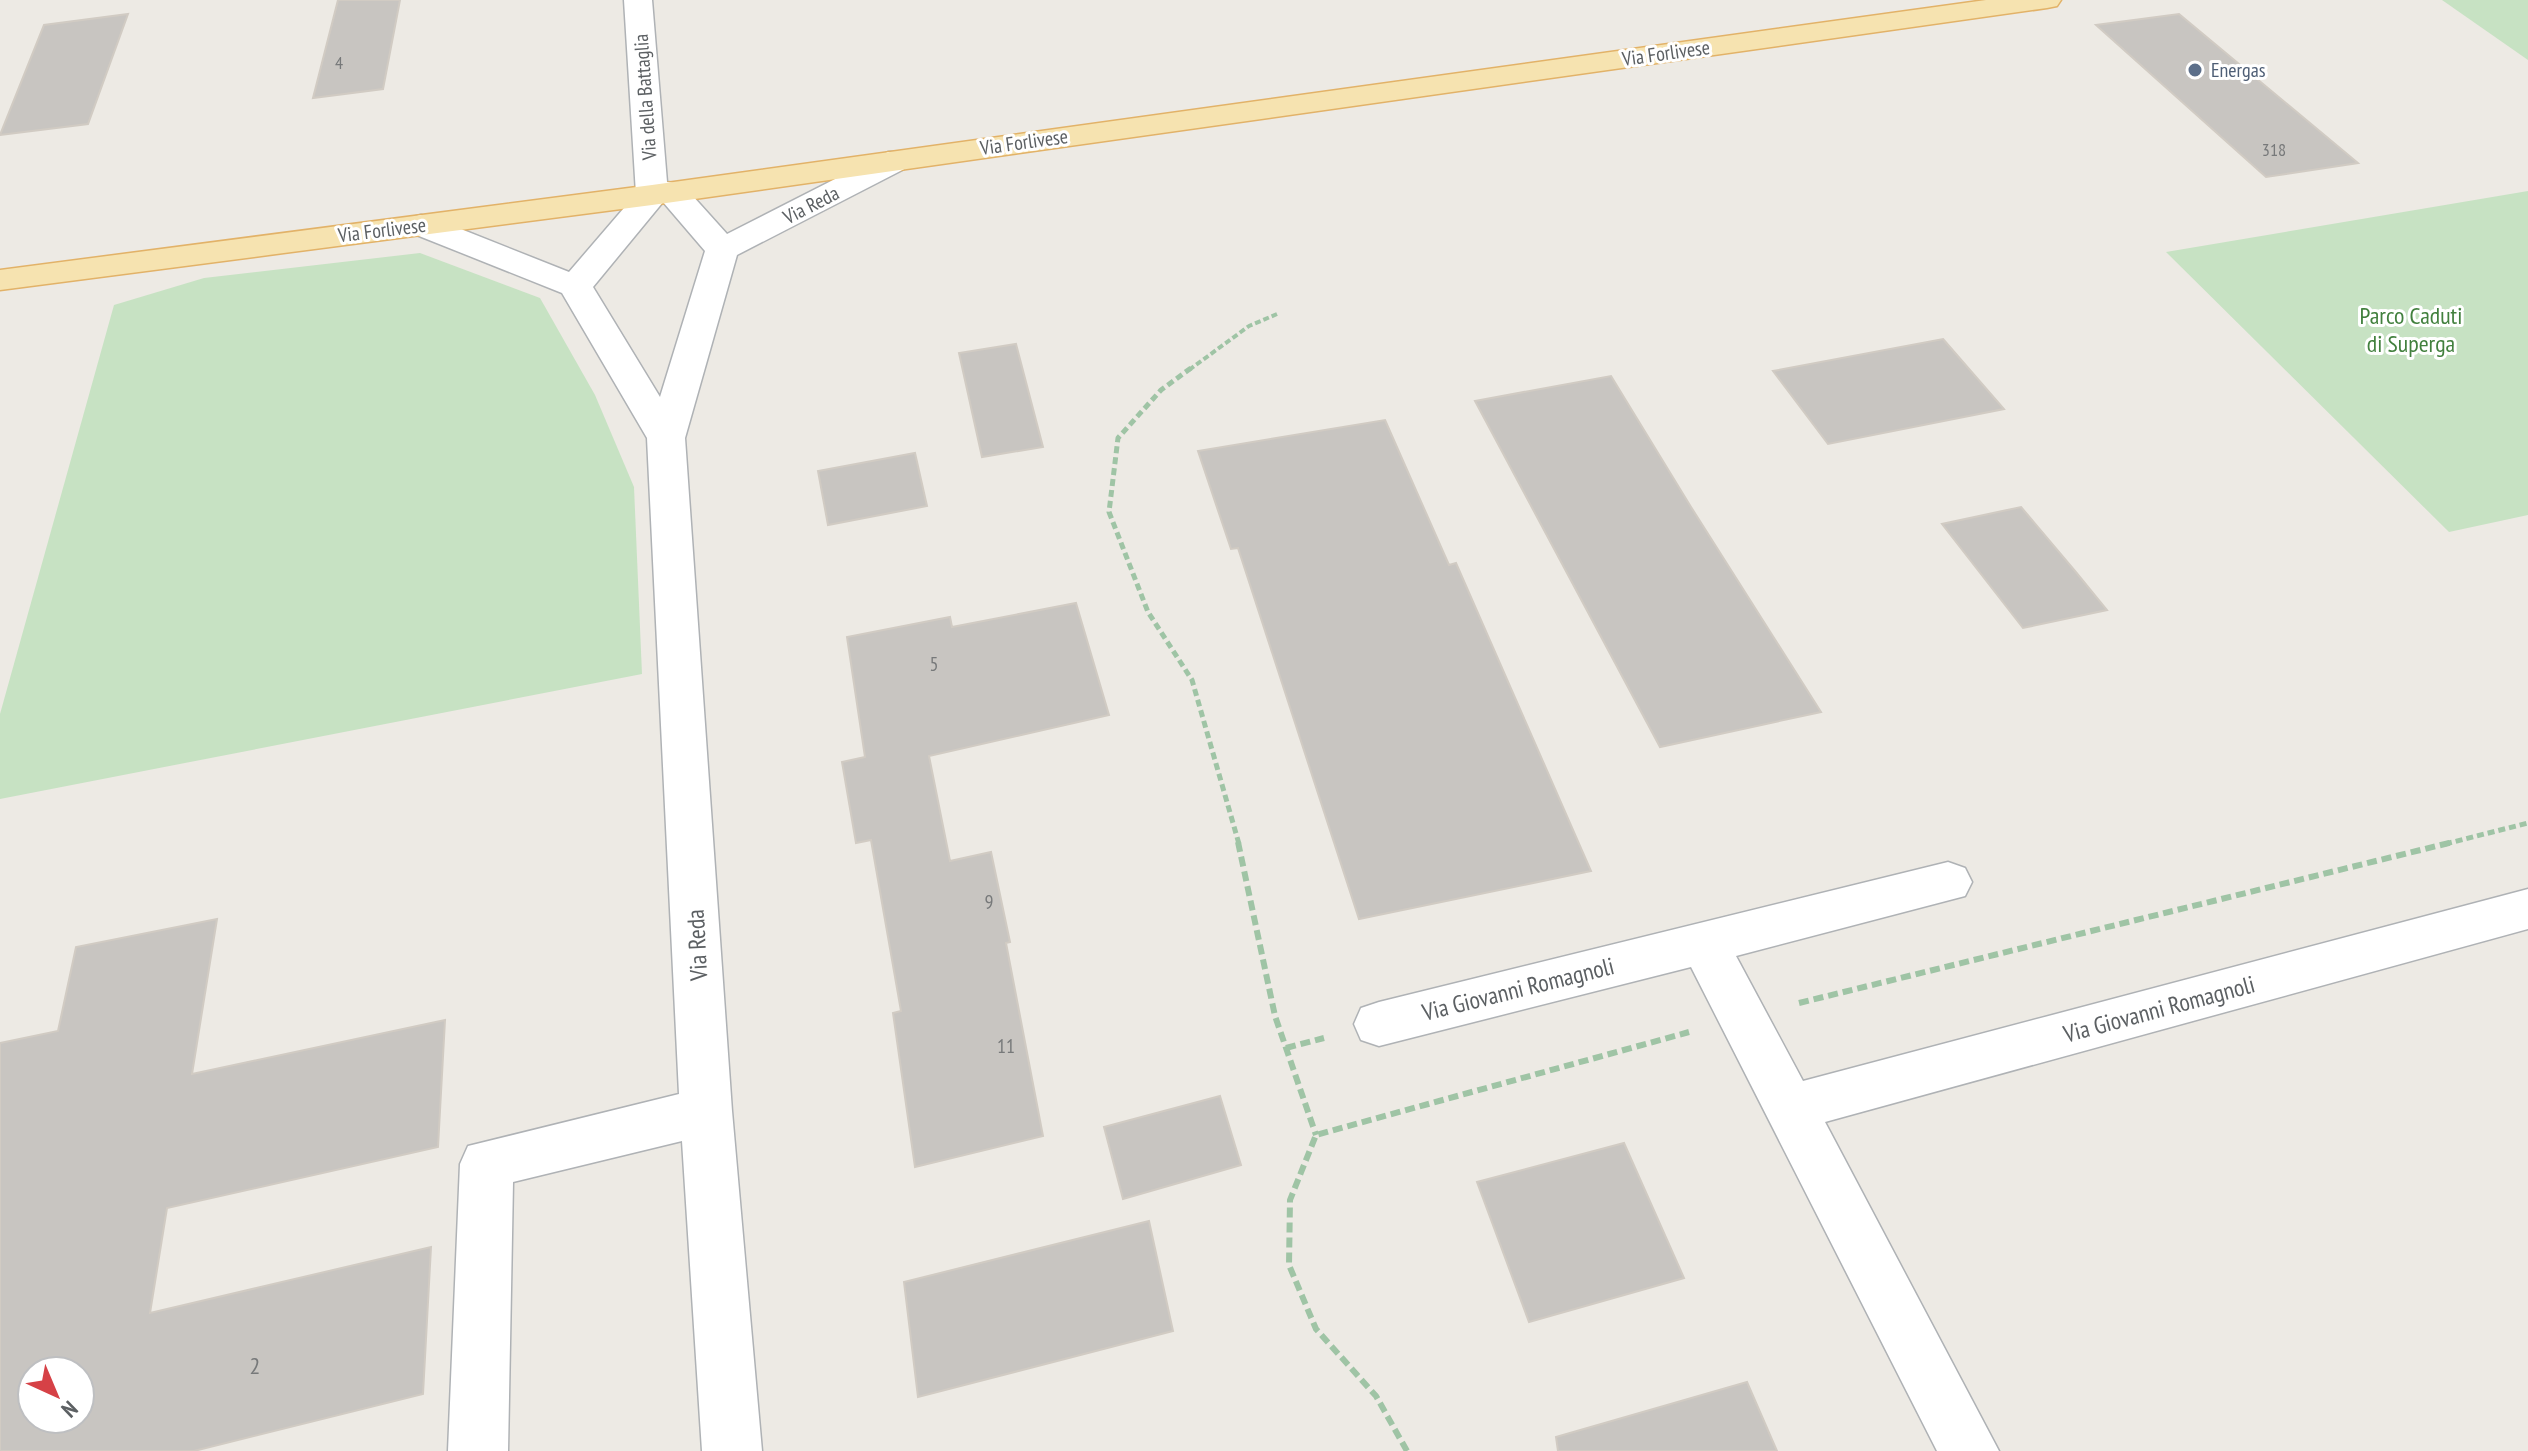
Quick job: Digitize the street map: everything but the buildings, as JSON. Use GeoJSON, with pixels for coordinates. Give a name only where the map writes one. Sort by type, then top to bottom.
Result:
{"type":"FeatureCollection","features":[{"type":"Feature","properties":{"kind":"main road","name":"Via Forlivese"},"geometry":{"type":"LineString","coordinates":[[0,280],[661,193],[2047,0]]}},
{"type":"Feature","properties":{"kind":"street","name":"Via della Battaglia"},"geometry":{"type":"LineString","coordinates":[[638,0],[661,193]]}},
{"type":"Feature","properties":{"kind":"street","name":"Via Reda"},"geometry":{"type":"LineString","coordinates":[[732,1451],[706,1111],[666,438],[722,250],[899,159]]}},
{"type":"Feature","properties":{"kind":"street"},"geometry":{"type":"LineString","coordinates":[[421,225],[575,286],[661,193],[722,250]]}},
{"type":"Feature","properties":{"kind":"street","name":"Via Reda"},"geometry":{"type":"LineString","coordinates":[[575,286],[666,438]]}},
{"type":"Feature","properties":{"kind":"street","name":"Via Giovanni Romagnoli"},"geometry":{"type":"LineString","coordinates":[[1379,1024],[1948,882]]}},
{"type":"Feature","properties":{"kind":"street","name":"Via Giovanni Romagnoli"},"geometry":{"type":"LineString","coordinates":[[1790,1108],[2528,909]]}},
{"type":"Feature","properties":{"kind":"street"},"geometry":{"type":"LineString","coordinates":[[1704,943],[1969,1451]]}},
{"type":"Feature","properties":{"kind":"street"},"geometry":{"type":"LineString","coordinates":[[478,1451],[487,1164],[706,1111]]}},
{"type":"Feature","properties":{"kind":"path"},"geometry":{"type":"LineString","coordinates":[[1277,314],[1249,326],[1161,390],[1118,438],[1109,512],[1148,612],[1192,680],[1239,844],[1275,1016],[1316,1135]]}},
{"type":"Feature","properties":{"kind":"green space"},"geometry":{"type":"Polygon","coordinates":[[[2442,0],[2528,0],[2528,60],[2442,0]]]}},
{"type":"Feature","properties":{"kind":"green space","name":"Parco Caduti di Superga"},"geometry":{"type":"Polygon","coordinates":[[[2528,191],[2528,515],[2449,532],[2166,252],[2528,191]]]}},
{"type":"Feature","properties":{"kind":"green space"},"geometry":{"type":"Polygon","coordinates":[[[420,253],[540,298],[595,395],[634,487],[642,674],[0,799],[0,714],[114,305],[204,278],[420,253]]]}},
{"type":"Feature","properties":{"kind":"place","name":"Energas"},"geometry":{"type":"Point","coordinates":[2195,70]}}]}
